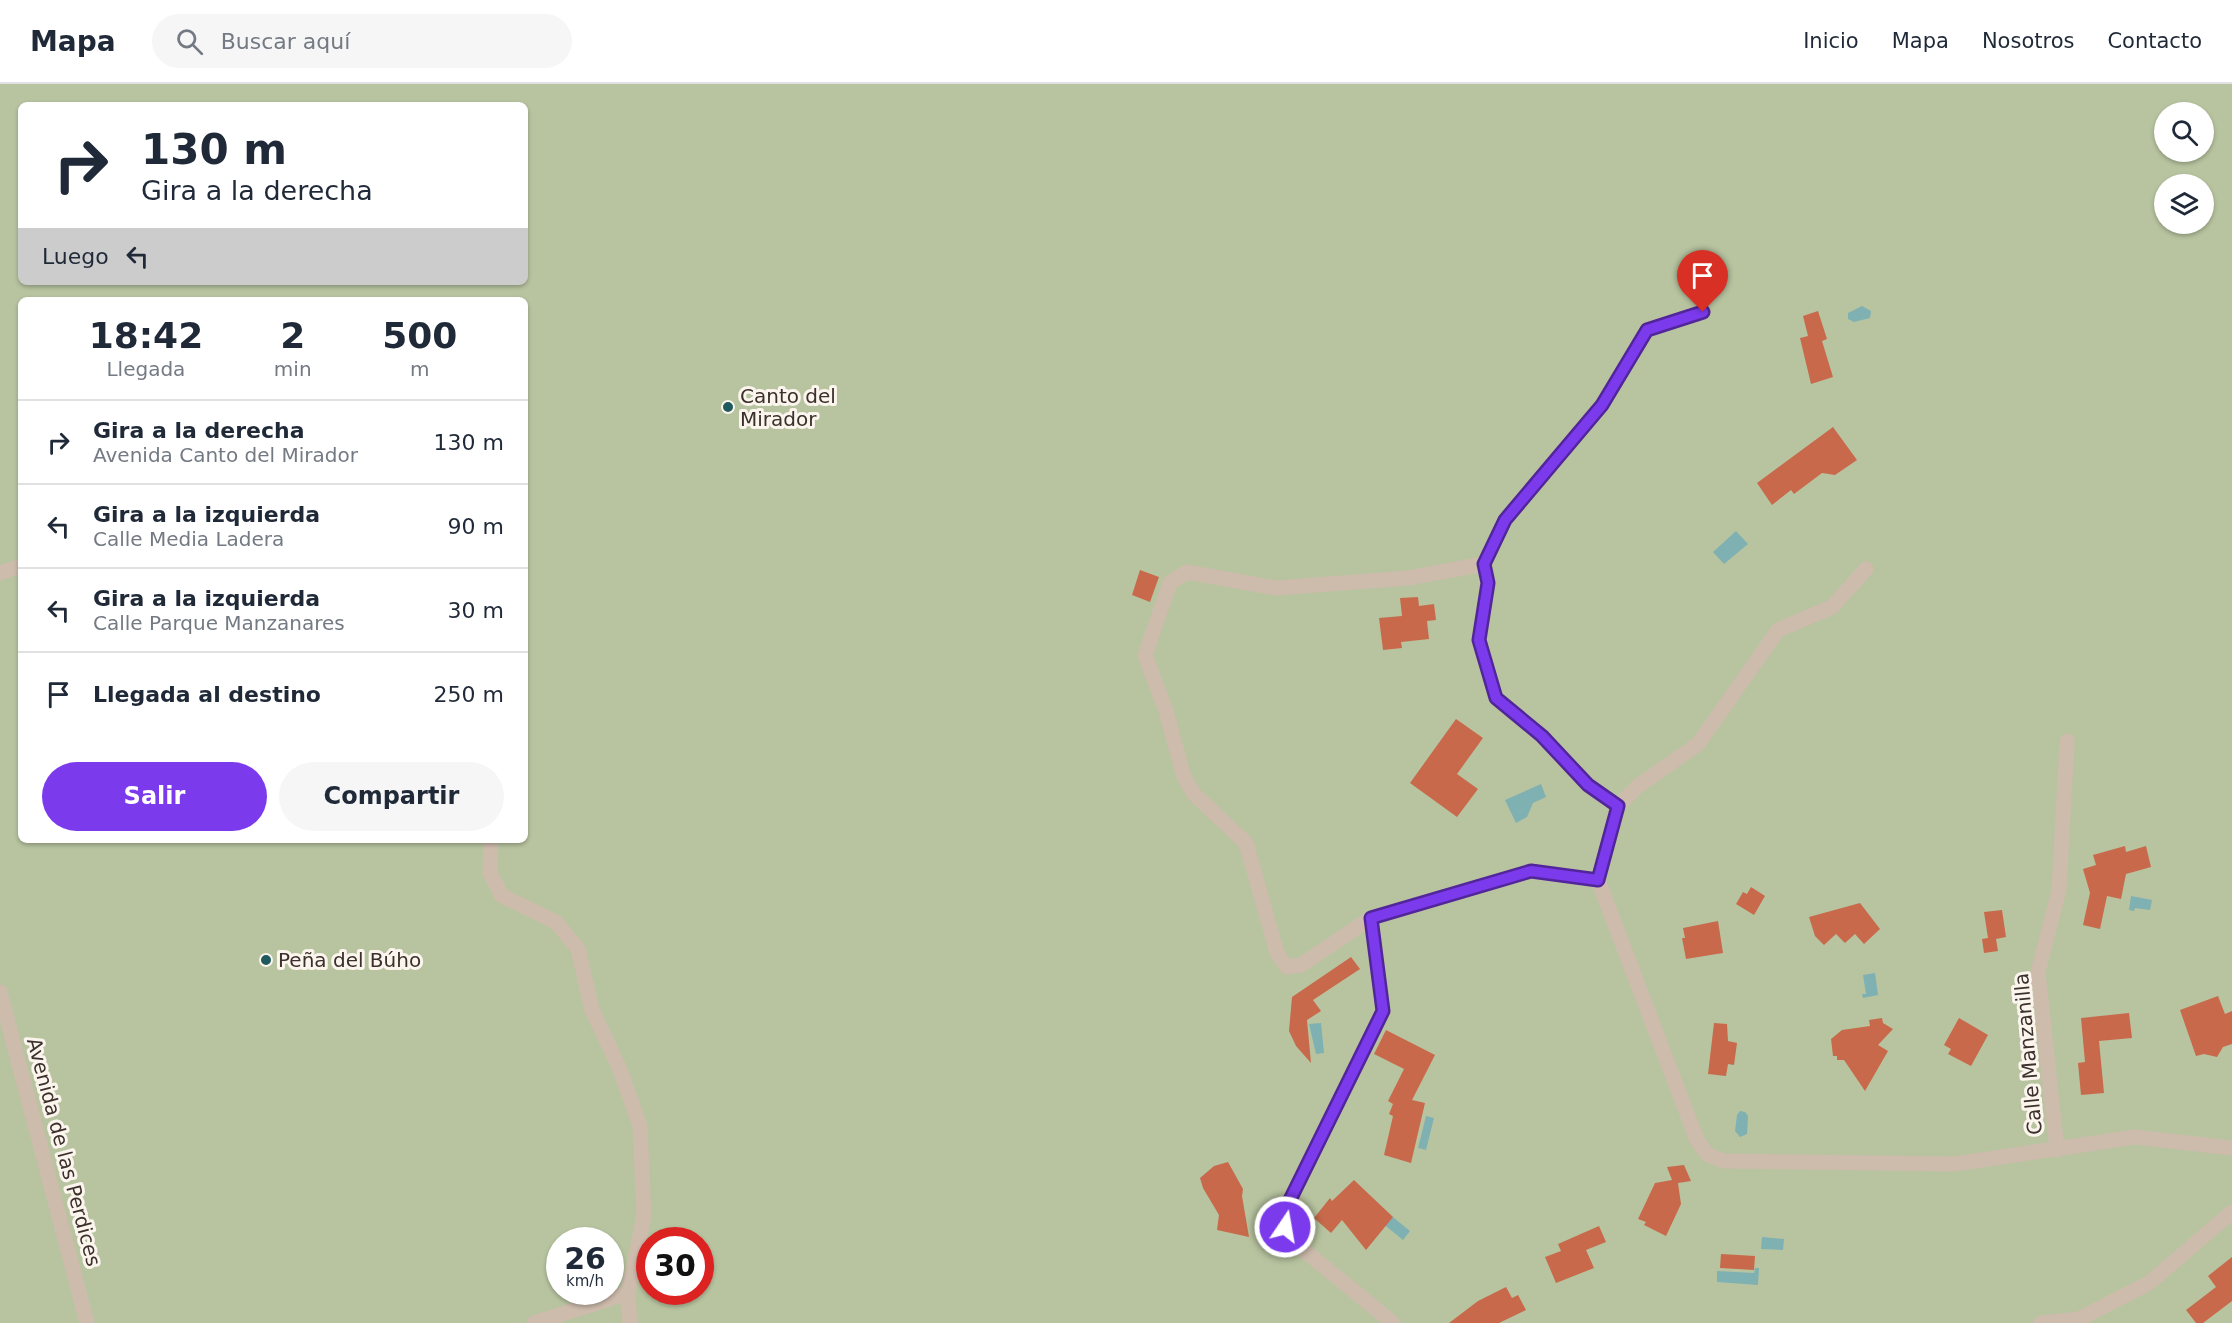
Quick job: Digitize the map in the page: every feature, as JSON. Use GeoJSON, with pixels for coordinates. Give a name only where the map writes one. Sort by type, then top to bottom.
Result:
{"type":"FeatureCollection","features":[{"type":"Feature","properties":{"kind":"street"},"geometry":{"type":"LineString","coordinates":[[1618,806],[1588,785],[1542,736],[1496,698],[1479,640],[1488,583],[1484,564],[1505,520],[1602,405],[1647,330],[1703,312]]}},
{"type":"Feature","properties":{"kind":"street"},"geometry":{"type":"LineString","coordinates":[[1484,564],[1408,578],[1276,588],[1187,572],[1170,583],[1145,655],[1166,711],[1184,777],[1194,794],[1246,843],[1277,953],[1287,967],[1301,965],[1371,918],[1531,871],[1598,880]]}},
{"type":"Feature","properties":{"kind":"street"},"geometry":{"type":"LineString","coordinates":[[0,573],[18,567]]}},
{"type":"Feature","properties":{"kind":"street"},"geometry":{"type":"LineString","coordinates":[[1866,569],[1832,608],[1778,630],[1698,744],[1638,786],[1618,806],[1598,880],[1697,1140],[1708,1155],[1724,1161],[1954,1164],[2135,1137],[2232,1148]]}},
{"type":"Feature","properties":{"kind":"street","name":"Calle Manzanilla"},"geometry":{"type":"LineString","coordinates":[[2057,1150],[2038,972],[2059,890],[2067,741]]}},
{"type":"Feature","properties":{"kind":"street"},"geometry":{"type":"LineString","coordinates":[[491,843],[490,873],[502,896],[556,922],[578,949],[592,1010],[619,1067],[640,1126],[644,1216],[628,1293],[630,1323]]}},
{"type":"Feature","properties":{"kind":"street"},"geometry":{"type":"LineString","coordinates":[[1371,918],[1383,1011],[1285,1210],[1285,1227],[1294,1242],[1393,1323]]}},
{"type":"Feature","properties":{"kind":"street","name":"Avenida de las Perdices"},"geometry":{"type":"LineString","coordinates":[[0,992],[87,1323]]}},
{"type":"Feature","properties":{"kind":"street"},"geometry":{"type":"LineString","coordinates":[[2041,1323],[2079,1319],[2149,1283],[2232,1212]]}},
{"type":"Feature","properties":{"kind":"street"},"geometry":{"type":"LineString","coordinates":[[534,1323],[628,1293]]}},
{"type":"Feature","properties":{"kind":"green space"},"geometry":{"type":"Polygon","coordinates":[[[0,84],[2232,84],[2232,1323],[0,1323],[0,84]]]}},
{"type":"Feature","properties":{"kind":"water"},"geometry":{"type":"Polygon","coordinates":[[[1862,306],[1871,311],[1870,318],[1854,322],[1848,319],[1848,313],[1862,306]]]}},
{"type":"Feature","properties":{"kind":"water"},"geometry":{"type":"Polygon","coordinates":[[[1736,531],[1748,544],[1724,564],[1713,552],[1736,531]]]}},
{"type":"Feature","properties":{"kind":"water"},"geometry":{"type":"Polygon","coordinates":[[[1541,784],[1546,797],[1533,803],[1527,817],[1516,823],[1505,800],[1541,784]]]}},
{"type":"Feature","properties":{"kind":"water"},"geometry":{"type":"Polygon","coordinates":[[[2131,896],[2152,900],[2150,910],[2135,908],[2134,911],[2129,910],[2131,896]]]}},
{"type":"Feature","properties":{"kind":"water"},"geometry":{"type":"Polygon","coordinates":[[[1875,973],[1878,995],[1863,998],[1862,994],[1866,994],[1863,975],[1875,973]]]}},
{"type":"Feature","properties":{"kind":"water"},"geometry":{"type":"Polygon","coordinates":[[[1321,1023],[1324,1053],[1316,1054],[1309,1024],[1321,1023]]]}},
{"type":"Feature","properties":{"kind":"water"},"geometry":{"type":"Polygon","coordinates":[[[1740,1111],[1745,1112],[1748,1116],[1747,1134],[1740,1137],[1735,1131],[1737,1115],[1740,1111]]]}},
{"type":"Feature","properties":{"kind":"water"},"geometry":{"type":"Polygon","coordinates":[[[1426,1116],[1434,1118],[1426,1150],[1418,1148],[1426,1116]]]}},
{"type":"Feature","properties":{"kind":"water"},"geometry":{"type":"Polygon","coordinates":[[[1388,1213],[1410,1231],[1403,1240],[1381,1222],[1388,1213]]]}},
{"type":"Feature","properties":{"kind":"water"},"geometry":{"type":"Polygon","coordinates":[[[1762,1237],[1784,1239],[1783,1250],[1761,1249],[1762,1237]]]}},
{"type":"Feature","properties":{"kind":"water"},"geometry":{"type":"Polygon","coordinates":[[[1755,1268],[1759,1268],[1758,1285],[1717,1282],[1717,1271],[1754,1273],[1755,1268]]]}},
{"type":"Feature","properties":{"kind":"building"},"geometry":{"type":"Polygon","coordinates":[[[1818,311],[1827,339],[1822,341],[1833,377],[1811,384],[1800,338],[1808,336],[1803,316],[1818,311]]]}},
{"type":"Feature","properties":{"kind":"building"},"geometry":{"type":"Polygon","coordinates":[[[1833,427],[1857,460],[1835,475],[1822,473],[1794,494],[1791,490],[1772,505],[1757,483],[1833,427]]]}},
{"type":"Feature","properties":{"kind":"building"},"geometry":{"type":"Polygon","coordinates":[[[1140,570],[1159,577],[1150,602],[1132,595],[1140,570]]]}},
{"type":"Feature","properties":{"kind":"building"},"geometry":{"type":"Polygon","coordinates":[[[1418,597],[1419,606],[1434,604],[1436,620],[1427,621],[1429,639],[1401,642],[1402,648],[1383,650],[1379,618],[1402,616],[1400,598],[1418,597]]]}},
{"type":"Feature","properties":{"kind":"building"},"geometry":{"type":"Polygon","coordinates":[[[1456,719],[1483,738],[1457,774],[1478,789],[1457,817],[1410,783],[1456,719]]]}},
{"type":"Feature","properties":{"kind":"building"},"geometry":{"type":"Polygon","coordinates":[[[2125,846],[2126,852],[2146,846],[2151,867],[2126,874],[2121,899],[2107,896],[2100,929],[2083,925],[2090,893],[2083,869],[2096,865],[2093,855],[2125,846]]]}},
{"type":"Feature","properties":{"kind":"building"},"geometry":{"type":"Polygon","coordinates":[[[1751,887],[1765,896],[1754,915],[1736,904],[1743,892],[1747,894],[1751,887]]]}},
{"type":"Feature","properties":{"kind":"building"},"geometry":{"type":"Polygon","coordinates":[[[1860,903],[1880,929],[1864,944],[1855,934],[1845,943],[1836,934],[1824,945],[1815,936],[1809,917],[1860,903]]]}},
{"type":"Feature","properties":{"kind":"building"},"geometry":{"type":"Polygon","coordinates":[[[2002,910],[2006,937],[1996,939],[1998,951],[1984,953],[1982,939],[1988,938],[1984,912],[2002,910]]]}},
{"type":"Feature","properties":{"kind":"building"},"geometry":{"type":"Polygon","coordinates":[[[1718,921],[1723,953],[1686,959],[1682,938],[1685,938],[1683,928],[1718,921]]]}},
{"type":"Feature","properties":{"kind":"building"},"geometry":{"type":"Polygon","coordinates":[[[1351,957],[1360,969],[1313,1000],[1321,1011],[1307,1020],[1311,1063],[1296,1046],[1289,1031],[1292,997],[1351,957]]]}},
{"type":"Feature","properties":{"kind":"building"},"geometry":{"type":"Polygon","coordinates":[[[2218,996],[2225,1014],[2232,1011],[2232,1044],[2223,1047],[2217,1057],[2204,1054],[2196,1056],[2180,1010],[2218,996]]]}},
{"type":"Feature","properties":{"kind":"building"},"geometry":{"type":"Polygon","coordinates":[[[2129,1013],[2132,1038],[2099,1041],[2104,1093],[2081,1095],[2078,1063],[2085,1062],[2081,1018],[2129,1013]]]}},
{"type":"Feature","properties":{"kind":"building"},"geometry":{"type":"Polygon","coordinates":[[[1882,1018],[1883,1023],[1893,1029],[1878,1045],[1888,1051],[1865,1091],[1844,1060],[1837,1060],[1837,1056],[1833,1056],[1831,1039],[1842,1030],[1870,1026],[1869,1020],[1882,1018]]]}},
{"type":"Feature","properties":{"kind":"building"},"geometry":{"type":"Polygon","coordinates":[[[1959,1018],[1988,1035],[1971,1066],[1948,1054],[1951,1049],[1944,1045],[1959,1018]]]}},
{"type":"Feature","properties":{"kind":"building"},"geometry":{"type":"Polygon","coordinates":[[[1714,1023],[1727,1024],[1728,1041],[1737,1043],[1734,1065],[1728,1064],[1726,1076],[1708,1074],[1714,1023]]]}},
{"type":"Feature","properties":{"kind":"building"},"geometry":{"type":"Polygon","coordinates":[[[1386,1030],[1435,1055],[1412,1100],[1425,1103],[1411,1163],[1384,1155],[1393,1116],[1389,1114],[1393,1104],[1388,1101],[1404,1069],[1374,1054],[1386,1030]]]}},
{"type":"Feature","properties":{"kind":"building"},"geometry":{"type":"Polygon","coordinates":[[[1228,1162],[1243,1189],[1242,1196],[1249,1237],[1217,1230],[1219,1215],[1203,1188],[1200,1178],[1214,1166],[1228,1162]]]}},
{"type":"Feature","properties":{"kind":"building"},"geometry":{"type":"Polygon","coordinates":[[[1684,1165],[1691,1181],[1678,1183],[1681,1204],[1666,1236],[1644,1225],[1646,1222],[1638,1219],[1655,1183],[1672,1180],[1667,1167],[1684,1165]]]}},
{"type":"Feature","properties":{"kind":"building"},"geometry":{"type":"Polygon","coordinates":[[[1354,1180],[1393,1217],[1366,1250],[1342,1220],[1331,1233],[1314,1218],[1330,1198],[1332,1201],[1354,1180]]]}},
{"type":"Feature","properties":{"kind":"building"},"geometry":{"type":"Polygon","coordinates":[[[1599,1226],[1606,1242],[1586,1250],[1594,1268],[1556,1283],[1545,1257],[1561,1251],[1558,1244],[1599,1226]]]}},
{"type":"Feature","properties":{"kind":"building"},"geometry":{"type":"Polygon","coordinates":[[[1721,1254],[1755,1256],[1754,1270],[1720,1268],[1721,1254]]]}},
{"type":"Feature","properties":{"kind":"building"},"geometry":{"type":"Polygon","coordinates":[[[2232,1257],[2232,1301],[2203,1323],[2196,1323],[2186,1310],[2216,1287],[2208,1276],[2232,1257]]]}},
{"type":"Feature","properties":{"kind":"building"},"geometry":{"type":"Polygon","coordinates":[[[1506,1287],[1512,1298],[1518,1295],[1526,1310],[1499,1323],[1449,1323],[1478,1301],[1506,1287]]]}},
{"type":"Feature","properties":{"kind":"place","name":"Canto del Mirador"},"geometry":{"type":"Point","coordinates":[728,407]}},
{"type":"Feature","properties":{"kind":"place","name":"Peña del Búho"},"geometry":{"type":"Point","coordinates":[266,960]}},
{"type":"Feature","properties":{"kind":"route"},"geometry":{"type":"LineString","coordinates":[[1285,1227],[1285,1210],[1383,1011],[1371,918],[1531,871],[1598,880],[1618,806],[1588,785],[1542,736],[1496,698],[1479,640],[1488,583],[1484,564],[1505,520],[1602,405],[1647,330],[1703,312]]}}]}
